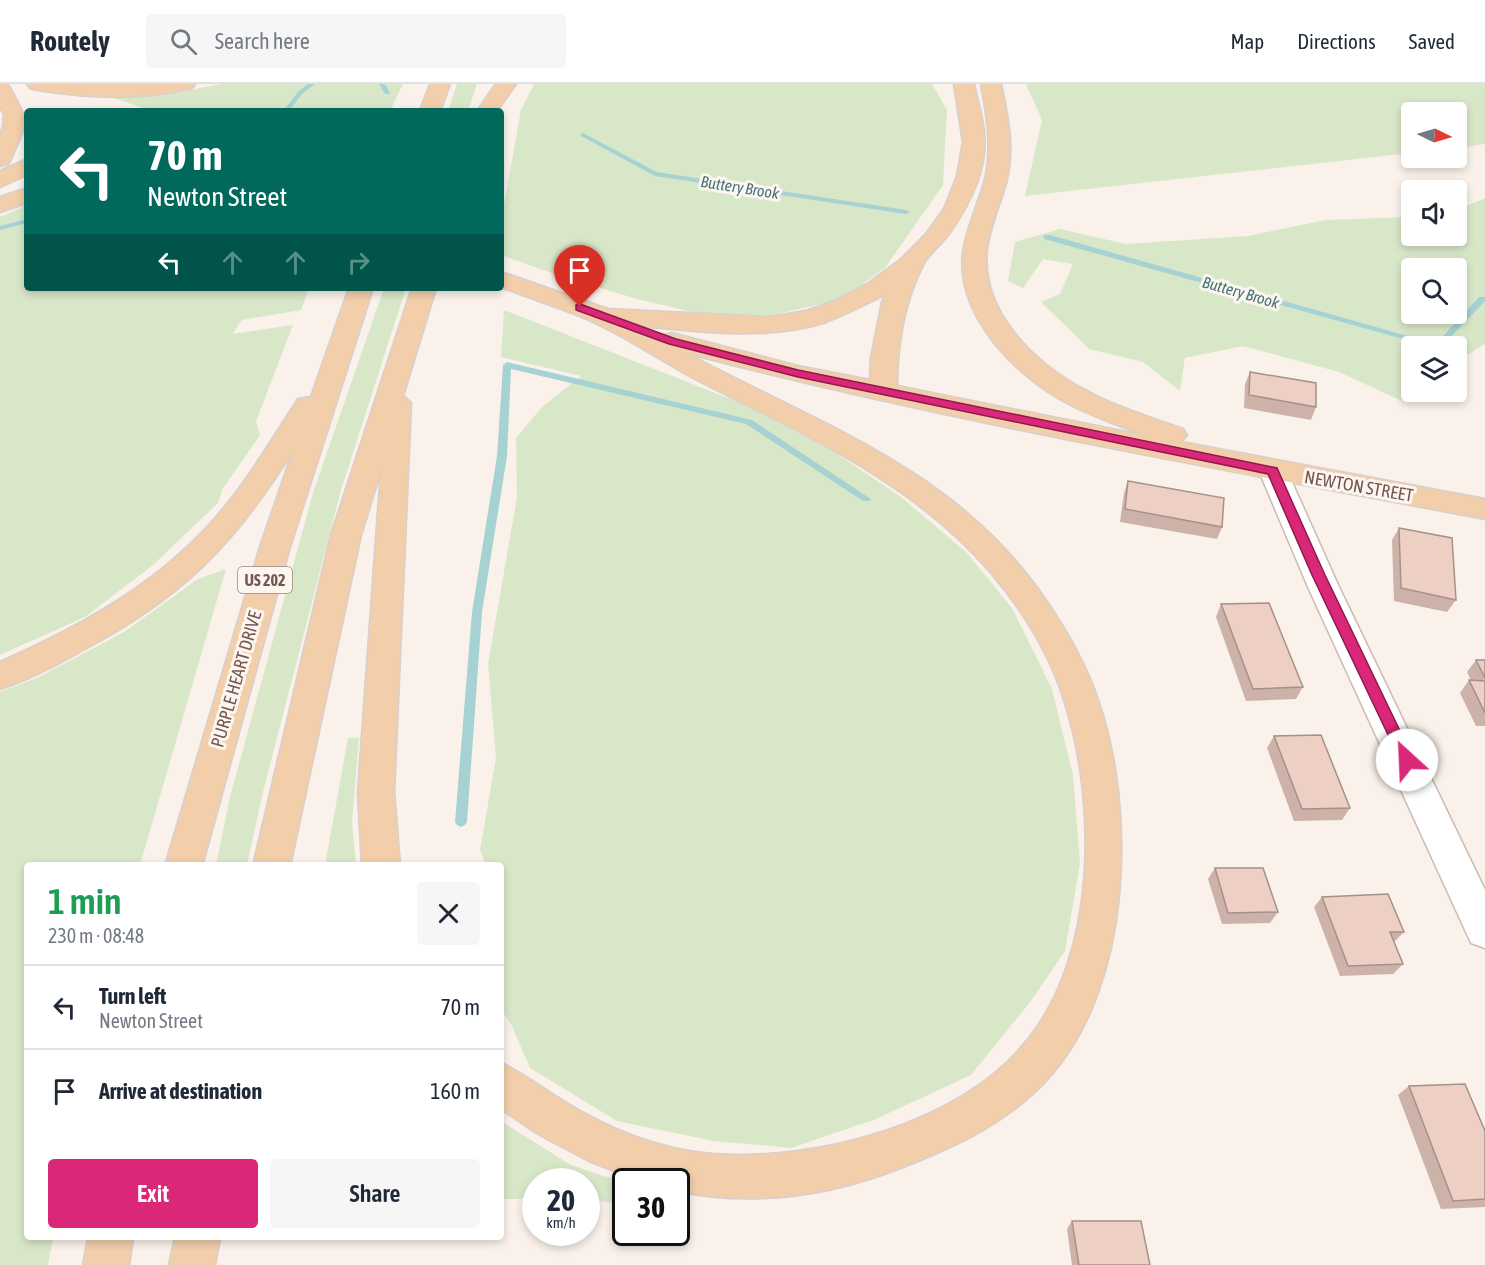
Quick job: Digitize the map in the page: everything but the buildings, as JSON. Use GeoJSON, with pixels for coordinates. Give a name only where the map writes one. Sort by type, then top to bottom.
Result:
{"type":"FeatureCollection","features":[{"type":"Feature","properties":{"kind":"main road"},"geometry":{"type":"LineString","coordinates":[[13,84],[73,108]]}},
{"type":"Feature","properties":{"kind":"main road"},"geometry":{"type":"LineString","coordinates":[[37,84],[117,91],[185,84]]}},
{"type":"Feature","properties":{"kind":"main road"},"geometry":{"type":"LineString","coordinates":[[431,108],[440,84]]}},
{"type":"Feature","properties":{"kind":"main road"},"geometry":{"type":"LineString","coordinates":[[481,108],[488,84]]}},
{"type":"Feature","properties":{"kind":"main road"},"geometry":{"type":"LineString","coordinates":[[489,108],[506,84]]}},
{"type":"Feature","properties":{"kind":"main road"},"geometry":{"type":"LineString","coordinates":[[600,315],[690,323],[781,324],[816,316],[845,304],[893,278],[913,262],[950,217],[970,166],[974,132],[964,84]]}},
{"type":"Feature","properties":{"kind":"main road"},"geometry":{"type":"LineString","coordinates":[[991,84],[1000,126],[1001,149],[995,182],[977,238],[974,274],[983,302],[995,322],[1028,361],[1074,395],[1201,446],[1273,471]]}},
{"type":"Feature","properties":{"kind":"main road"},"geometry":{"type":"LineString","coordinates":[[0,88],[14,114],[14,127],[0,159]]}},
{"type":"Feature","properties":{"kind":"main road"},"geometry":{"type":"LineString","coordinates":[[0,180],[24,168]]}},
{"type":"Feature","properties":{"kind":"main road"},"geometry":{"type":"LineString","coordinates":[[0,205],[24,196]]}},
{"type":"Feature","properties":{"kind":"main road"},"geometry":{"type":"LineString","coordinates":[[883,391],[885,358],[894,302],[913,262]]}},
{"type":"Feature","properties":{"kind":"main road","name":"NEWTON STREET"},"geometry":{"type":"LineString","coordinates":[[504,280],[672,342],[725,356],[883,391],[1273,471],[1485,509]]}},
{"type":"Feature","properties":{"kind":"main road"},"geometry":{"type":"LineString","coordinates":[[272,862],[344,545],[423,291]]}},
{"type":"Feature","properties":{"kind":"main road","name":"PURPLE HEART DRIVE"},"geometry":{"type":"LineString","coordinates":[[184,862],[241,658],[359,293]]}},
{"type":"Feature","properties":{"kind":"main road"},"geometry":{"type":"LineString","coordinates":[[504,1086],[534,1109],[586,1139],[643,1163],[703,1177],[770,1178],[838,1168],[901,1148],[957,1123],[1006,1090],[1045,1051],[1077,996],[1094,936],[1102,877],[1104,815],[1096,756],[1082,701],[1059,650],[1031,602],[998,560],[954,518],[906,481],[856,449],[708,375],[600,315]]}},
{"type":"Feature","properties":{"kind":"main road"},"geometry":{"type":"LineString","coordinates":[[0,676],[63,647],[117,616],[164,584],[196,557],[219,534],[256,487],[335,363]]}},
{"type":"Feature","properties":{"kind":"main road"},"geometry":{"type":"LineString","coordinates":[[381,862],[376,792],[396,454],[396,372]]}},
{"type":"Feature","properties":{"kind":"main road"},"geometry":{"type":"LineString","coordinates":[[106,1265],[111,1240]]}},
{"type":"Feature","properties":{"kind":"main road"},"geometry":{"type":"LineString","coordinates":[[192,1265],[198,1240]]}},
{"type":"Feature","properties":{"kind":"street"},"geometry":{"type":"LineString","coordinates":[[1273,471],[1330,601],[1436,822],[1485,931]]}},
{"type":"Feature","properties":{"kind":"green space"},"geometry":{"type":"Polygon","coordinates":[[[222,84],[403,84],[391,108],[142,108],[111,97],[178,92],[222,84]]]}},
{"type":"Feature","properties":{"kind":"green space"},"geometry":{"type":"Polygon","coordinates":[[[457,84],[477,84],[469,108],[449,108],[457,84]]]}},
{"type":"Feature","properties":{"kind":"green space"},"geometry":{"type":"Polygon","coordinates":[[[534,84],[932,84],[947,110],[943,185],[885,268],[840,300],[772,315],[705,315],[637,299],[504,256],[504,205],[521,110],[534,84]]]}},
{"type":"Feature","properties":{"kind":"green space"},"geometry":{"type":"Polygon","coordinates":[[[1026,84],[1485,84],[1485,144],[1467,147],[1467,102],[1401,102],[1401,154],[1025,196],[1042,120],[1026,84]]]}},
{"type":"Feature","properties":{"kind":"green space"},"geometry":{"type":"Polygon","coordinates":[[[1485,198],[1485,344],[1467,355],[1467,336],[1401,336],[1401,401],[1339,372],[1243,346],[1185,358],[1180,391],[1143,362],[1089,349],[1041,302],[1060,294],[1073,264],[1043,259],[1023,288],[1008,281],[1015,242],[1060,229],[1126,244],[1248,236],[1325,220],[1401,217],[1401,246],[1467,246],[1467,206],[1485,198]]]}},
{"type":"Feature","properties":{"kind":"green space"},"geometry":{"type":"Polygon","coordinates":[[[24,206],[24,291],[308,291],[301,310],[242,320],[232,334],[293,325],[256,421],[260,435],[222,490],[218,503],[153,565],[85,617],[0,655],[0,217],[24,206]]]}},
{"type":"Feature","properties":{"kind":"green space"},"geometry":{"type":"Polygon","coordinates":[[[383,291],[405,291],[341,490],[263,792],[248,862],[217,862],[230,797],[313,493],[383,291]]]}},
{"type":"Feature","properties":{"kind":"green space"},"geometry":{"type":"Polygon","coordinates":[[[504,310],[746,405],[831,450],[901,497],[967,553],[1012,608],[1052,689],[1073,775],[1080,863],[1065,951],[1031,1001],[971,1075],[876,1119],[791,1148],[714,1141],[617,1121],[530,1068],[504,1014],[504,862],[485,862],[480,850],[496,758],[488,664],[517,497],[516,438],[542,407],[581,376],[501,357],[504,310]]]}},
{"type":"Feature","properties":{"kind":"green space"},"geometry":{"type":"Polygon","coordinates":[[[226,569],[141,862],[24,862],[24,1240],[53,1240],[48,1265],[0,1265],[0,692],[39,677],[124,632],[198,579],[226,569]]]}},
{"type":"Feature","properties":{"kind":"green space"},"geometry":{"type":"Polygon","coordinates":[[[348,738],[359,738],[352,822],[356,862],[326,862],[348,738]]]}},
{"type":"Feature","properties":{"kind":"green space"},"geometry":{"type":"Polygon","coordinates":[[[504,1123],[571,1165],[580,1168],[522,1168],[522,1199],[504,1199],[504,1123]]]}},
{"type":"Feature","properties":{"kind":"green space"},"geometry":{"type":"Polygon","coordinates":[[[600,1175],[612,1179],[612,1203],[600,1201],[600,1175]]]}},
{"type":"Feature","properties":{"kind":"waterway"},"geometry":{"type":"LineString","coordinates":[[288,108],[300,93],[312,84]]}},
{"type":"Feature","properties":{"kind":"waterway","name":"Buttery Brook"},"geometry":{"type":"LineString","coordinates":[[382,84],[387,93]]}},
{"type":"Feature","properties":{"kind":"waterway","name":"Buttery Brook"},"geometry":{"type":"LineString","coordinates":[[583,135],[655,174],[906,212]]}},
{"type":"Feature","properties":{"kind":"waterway"},"geometry":{"type":"LineString","coordinates":[[0,228],[24,222]]}},
{"type":"Feature","properties":{"kind":"waterway","name":"Buttery Brook"},"geometry":{"type":"LineString","coordinates":[[1047,237],[1401,336]]}},
{"type":"Feature","properties":{"kind":"waterway","name":"Buttery Brook"},"geometry":{"type":"LineString","coordinates":[[1447,336],[1482,299],[1485,299]]}},
{"type":"Feature","properties":{"kind":"waterway"},"geometry":{"type":"LineString","coordinates":[[461,822],[477,612],[502,456],[507,365],[749,422],[866,499]]}},
{"type":"Feature","properties":{"kind":"route"},"geometry":{"type":"LineString","coordinates":[[580,307],[672,342],[798,374],[1273,471],[1294,522],[1407,760]]}}]}
